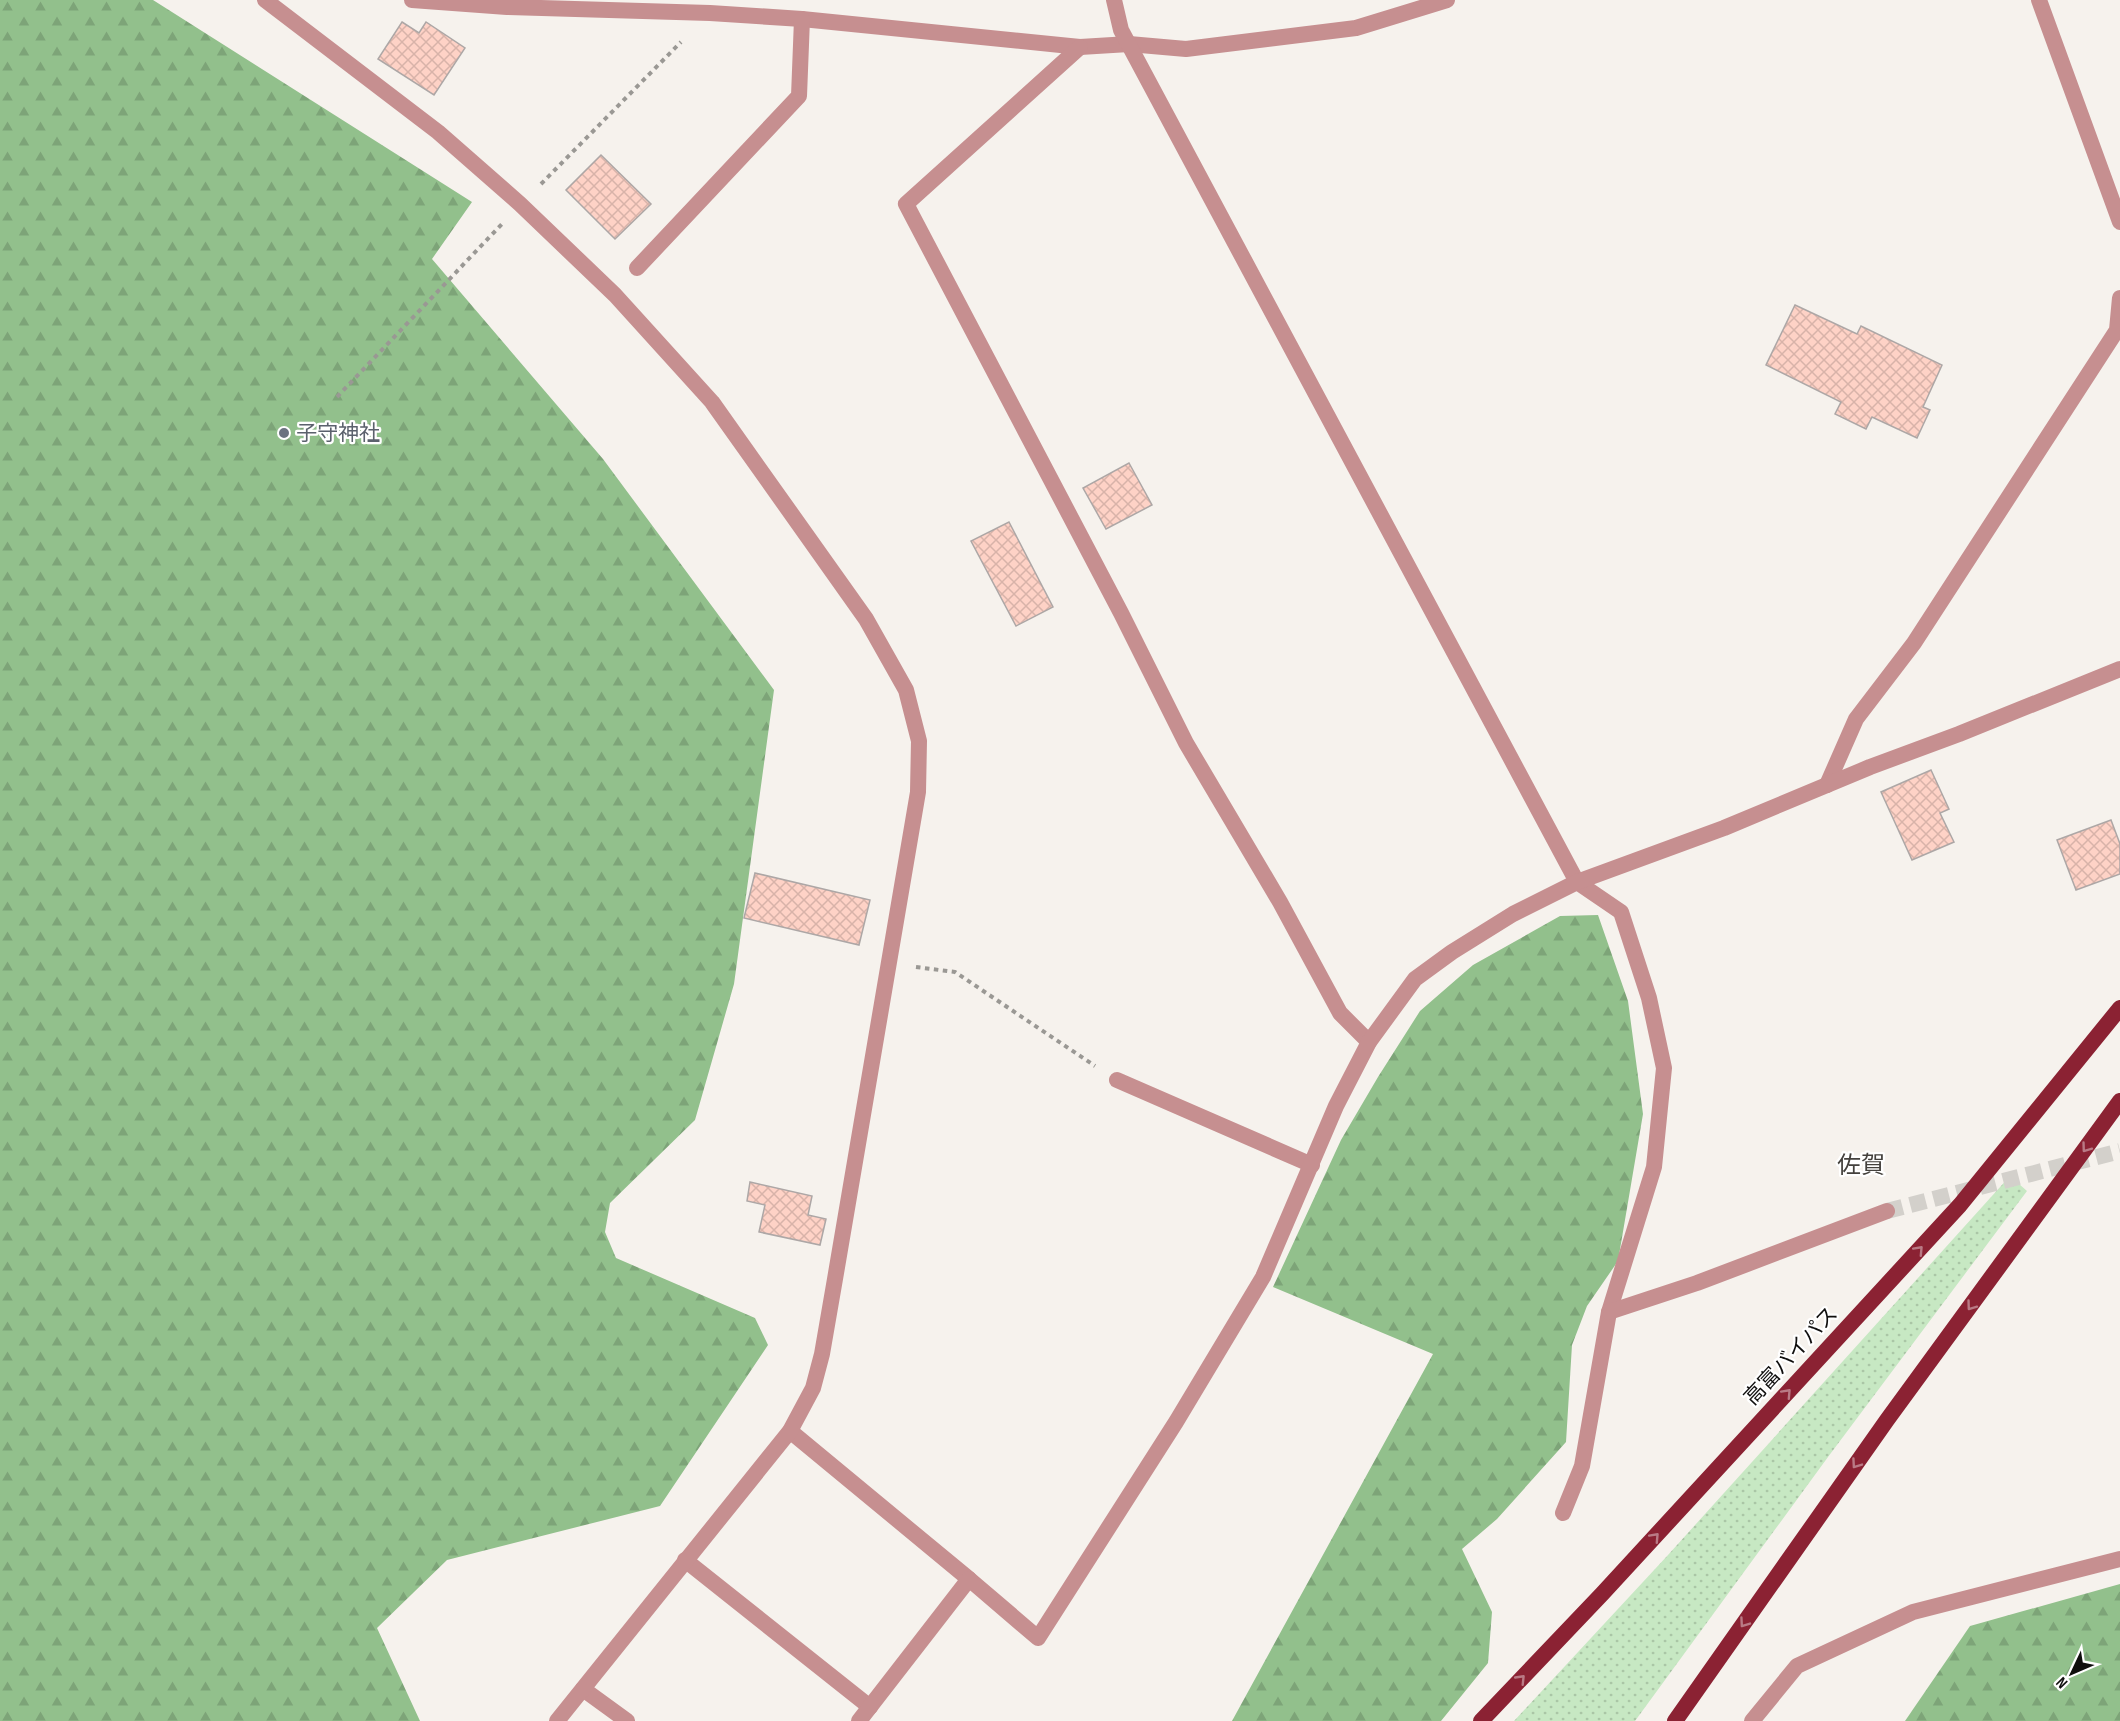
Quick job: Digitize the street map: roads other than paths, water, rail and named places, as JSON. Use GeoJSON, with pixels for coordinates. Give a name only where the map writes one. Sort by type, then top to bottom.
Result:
{"type":"FeatureCollection","features":[{"type":"Feature","properties":{"kind":"highway","name":"高富バイパス"},"geometry":{"type":"LineString","coordinates":[[1480,1721],[1610,1585],[1960,1205],[2120,1008]]}},
{"type":"Feature","properties":{"kind":"highway"},"geometry":{"type":"LineString","coordinates":[[1675,1721],[1880,1430],[2120,1101]]}},
{"type":"Feature","properties":{"kind":"street"},"geometry":{"type":"LineString","coordinates":[[265,0],[438,132],[520,204],[615,295],[712,402],[866,619],[906,690],[919,741],[918,792],[822,1354],[813,1388],[790,1431],[557,1721]]}},
{"type":"Feature","properties":{"kind":"street"},"geometry":{"type":"LineString","coordinates":[[412,0],[507,7],[710,13],[1080,47],[1125,37],[1186,50],[1356,28],[1447,0]]}},
{"type":"Feature","properties":{"kind":"street"},"geometry":{"type":"LineString","coordinates":[[1114,0],[1125,37],[1577,882],[1622,912],[1649,998],[1664,1068],[1654,1167],[1609,1312],[1582,1466],[1563,1513]]}},
{"type":"Feature","properties":{"kind":"street"},"geometry":{"type":"LineString","coordinates":[[2039,0],[2120,222]]}},
{"type":"Feature","properties":{"kind":"street"},"geometry":{"type":"LineString","coordinates":[[637,268],[799,96],[802,20]]}},
{"type":"Feature","properties":{"kind":"street"},"geometry":{"type":"LineString","coordinates":[[1080,47],[906,204],[1121,613],[1186,743],[1281,902],[1340,1013],[1369,1041]]}},
{"type":"Feature","properties":{"kind":"street"},"geometry":{"type":"LineString","coordinates":[[1827,785],[1856,719],[1914,643],[2117,330],[2120,298]]}},
{"type":"Feature","properties":{"kind":"street"},"geometry":{"type":"LineString","coordinates":[[790,1431],[1038,1638],[1176,1422],[1263,1277],[1336,1106],[1369,1041],[1415,979],[1452,952],[1514,914],[1577,882],[1724,828],[2120,669]]}},
{"type":"Feature","properties":{"kind":"street"},"geometry":{"type":"LineString","coordinates":[[1117,1080],[1312,1165]]}},
{"type":"Feature","properties":{"kind":"street"},"geometry":{"type":"LineString","coordinates":[[1609,1312],[1697,1283],[1887,1211]]}},
{"type":"Feature","properties":{"kind":"street"},"geometry":{"type":"LineString","coordinates":[[1752,1721],[1797,1666],[1913,1612],[2120,1559]]}},
{"type":"Feature","properties":{"kind":"street"},"geometry":{"type":"LineString","coordinates":[[685,1560],[870,1707]]}},
{"type":"Feature","properties":{"kind":"street"},"geometry":{"type":"LineString","coordinates":[[859,1721],[969,1579]]}},
{"type":"Feature","properties":{"kind":"street"},"geometry":{"type":"LineString","coordinates":[[583,1689],[627,1721]]}},
{"type":"Feature","properties":{"kind":"tunnel"},"geometry":{"type":"LineString","coordinates":[[1887,1211],[2120,1151]]}},
{"type":"Feature","properties":{"kind":"place","name":"子守神社"},"geometry":{"type":"Point","coordinates":[284,433]}},
{"type":"Feature","properties":{"kind":"district","name":"佐賀"},"geometry":{"type":"Point","coordinates":[1861,1165]}}]}
